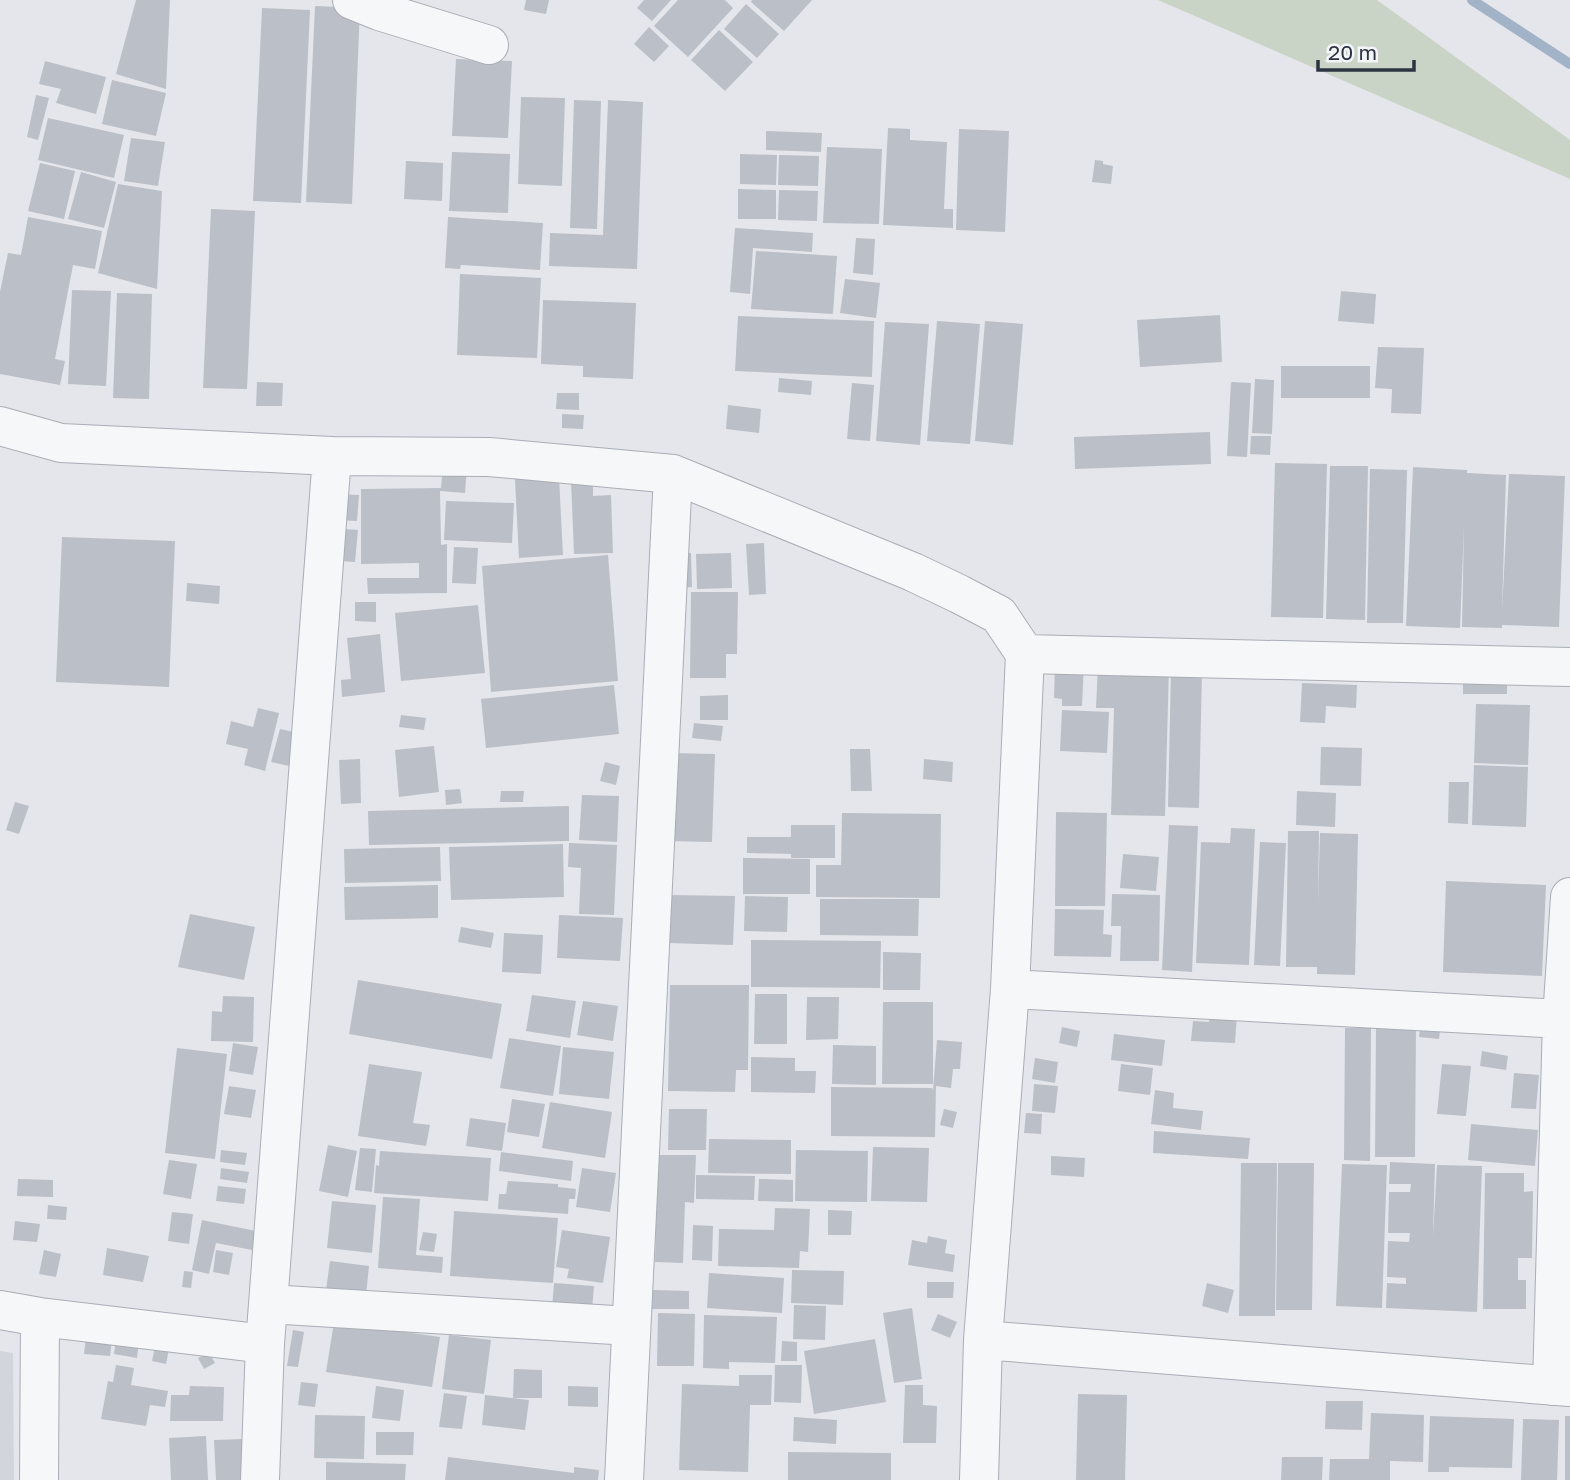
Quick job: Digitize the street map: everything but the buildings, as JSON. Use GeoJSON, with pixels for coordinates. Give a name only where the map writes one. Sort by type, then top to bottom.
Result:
{"type":"FeatureCollection","features":[{"type":"Feature","properties":{"kind":"street"},"geometry":{"type":"LineString","coordinates":[[352,0],[489,45]]}},
{"type":"Feature","properties":{"kind":"street"},"geometry":{"type":"LineString","coordinates":[[0,426],[61,443],[332,456],[489,457],[673,474],[912,572],[999,615],[1025,654],[1010,989],[983,1340],[979,1480]]}},
{"type":"Feature","properties":{"kind":"street"},"geometry":{"type":"LineString","coordinates":[[260,1480],[265,1344],[332,456]]}},
{"type":"Feature","properties":{"kind":"street"},"geometry":{"type":"LineString","coordinates":[[624,1480],[673,474]]}},
{"type":"Feature","properties":{"kind":"street"},"geometry":{"type":"LineString","coordinates":[[1025,654],[1570,667]]}},
{"type":"Feature","properties":{"kind":"street"},"geometry":{"type":"LineString","coordinates":[[983,1340],[1561,1386],[1562,1019],[1570,897]]}},
{"type":"Feature","properties":{"kind":"street"},"geometry":{"type":"LineString","coordinates":[[1010,989],[1562,1019]]}},
{"type":"Feature","properties":{"kind":"street"},"geometry":{"type":"LineString","coordinates":[[268,1304],[630,1326]]}},
{"type":"Feature","properties":{"kind":"street"},"geometry":{"type":"LineString","coordinates":[[0,1310],[265,1344]]}},
{"type":"Feature","properties":{"kind":"street"},"geometry":{"type":"LineString","coordinates":[[39,1480],[40,1317]]}},
{"type":"Feature","properties":{"kind":"shaded area"},"geometry":{"type":"Polygon","coordinates":[[[0,1351],[13,1353],[14,1480],[0,1480],[0,1351]]]}},
{"type":"Feature","properties":{"kind":"green space"},"geometry":{"type":"Polygon","coordinates":[[[1158,0],[1377,0],[1570,140],[1570,179],[1158,0]]]}},
{"type":"Feature","properties":{"kind":"waterway"},"geometry":{"type":"LineString","coordinates":[[1472,0],[1570,64]]}}]}
